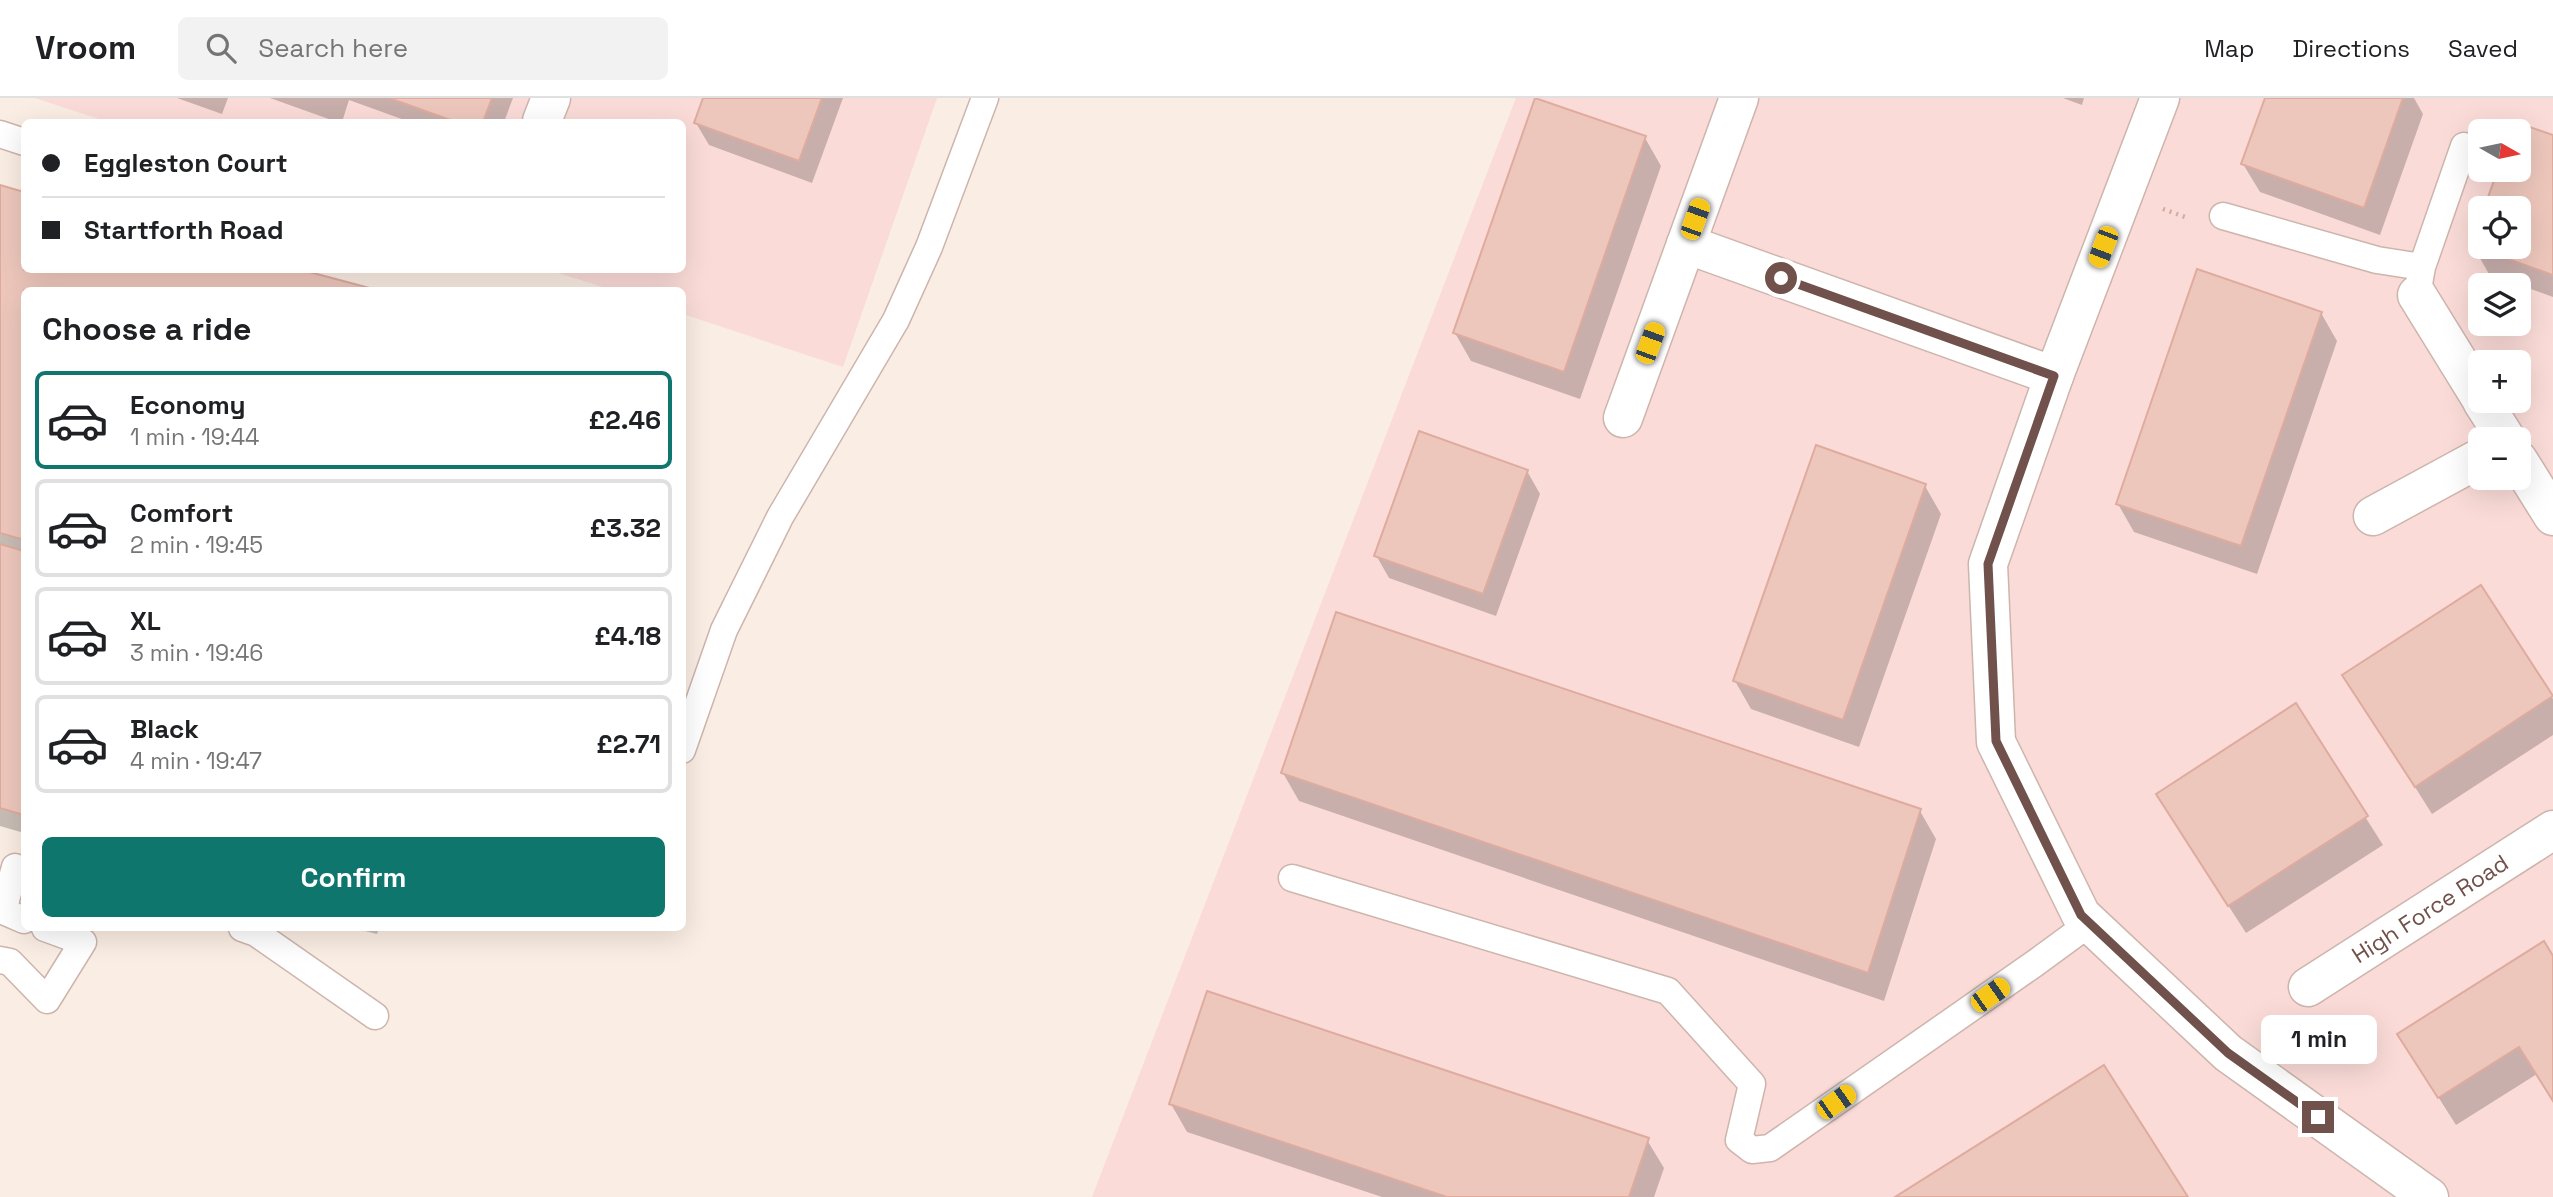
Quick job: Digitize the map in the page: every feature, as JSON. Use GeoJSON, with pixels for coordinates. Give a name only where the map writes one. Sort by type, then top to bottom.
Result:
{"type":"FeatureCollection","features":[{"type":"Feature","properties":{"kind":"street"},"geometry":{"type":"LineString","coordinates":[[1623,418],[1739,98]]}},
{"type":"Feature","properties":{"kind":"street"},"geometry":{"type":"LineString","coordinates":[[2160,98],[2054,376],[1988,564],[1996,741],[2081,915],[2228,1053],[2429,1197]]}},
{"type":"Feature","properties":{"kind":"street"},"geometry":{"type":"LineString","coordinates":[[1686,244],[2054,376]]}},
{"type":"Feature","properties":{"kind":"street"},"geometry":{"type":"LineString","coordinates":[[2420,281],[2468,374]]}},
{"type":"Feature","properties":{"kind":"street"},"geometry":{"type":"LineString","coordinates":[[2373,516],[2468,465]]}},
{"type":"Feature","properties":{"kind":"street"},"geometry":{"type":"LineString","coordinates":[[2531,481],[2553,516]]}},
{"type":"Feature","properties":{"kind":"street","name":"High Force Road"},"geometry":{"type":"LineString","coordinates":[[2308,987],[2553,830]]}},
{"type":"Feature","properties":{"kind":"lane"},"geometry":{"type":"LineString","coordinates":[[686,739],[724,631],[780,517],[896,320],[929,247],[985,98]]}},
{"type":"Feature","properties":{"kind":"lane"},"geometry":{"type":"LineString","coordinates":[[0,134],[21,141]]}},
{"type":"Feature","properties":{"kind":"lane"},"geometry":{"type":"LineString","coordinates":[[2223,216],[2377,260],[2420,281],[2464,146]]}},
{"type":"Feature","properties":{"kind":"lane"},"geometry":{"type":"LineString","coordinates":[[13,865],[3,911],[21,919]]}},
{"type":"Feature","properties":{"kind":"lane"},"geometry":{"type":"LineString","coordinates":[[1292,878],[1668,991],[1752,1084],[1739,1140],[1752,1150],[1770,1148],[2090,923]]}},
{"type":"Feature","properties":{"kind":"lane"},"geometry":{"type":"LineString","coordinates":[[0,960],[10,962],[47,1000],[82,942],[53,931]]}},
{"type":"Feature","properties":{"kind":"lane"},"geometry":{"type":"LineString","coordinates":[[250,931],[375,1016]]}},
{"type":"Feature","properties":{"kind":"path"},"geometry":{"type":"LineString","coordinates":[[2122,195],[2199,222],[2223,216]]}},
{"type":"Feature","properties":{"kind":"shaded area"},"geometry":{"type":"Polygon","coordinates":[[[35,98],[937,98],[843,367],[686,315],[686,287],[603,287],[558,273],[686,273],[686,119],[99,119],[35,98]]]}},
{"type":"Feature","properties":{"kind":"shaded area"},"geometry":{"type":"Polygon","coordinates":[[[1516,98],[2553,98],[2553,1197],[1092,1197],[1516,98]]]}},
{"type":"Feature","properties":{"kind":"building"},"geometry":{"type":"Polygon","coordinates":[[[389,98],[492,98],[484,119],[448,119],[389,98]]]}},
{"type":"Feature","properties":{"kind":"building"},"geometry":{"type":"Polygon","coordinates":[[[703,98],[822,98],[799,161],[694,123],[703,98]]]}},
{"type":"Feature","properties":{"kind":"building"},"geometry":{"type":"Polygon","coordinates":[[[1535,98],[1646,136],[1564,372],[1453,333],[1535,98]]]}},
{"type":"Feature","properties":{"kind":"building"},"geometry":{"type":"Polygon","coordinates":[[[2265,98],[2403,98],[2364,208],[2241,164],[2265,98]]]}},
{"type":"Feature","properties":{"kind":"building"},"geometry":{"type":"Polygon","coordinates":[[[2531,127],[2553,135],[2553,275],[2508,259],[2531,259],[2531,196],[2488,196],[2494,182],[2531,182],[2531,127]]]}},
{"type":"Feature","properties":{"kind":"building"},"geometry":{"type":"Polygon","coordinates":[[[0,185],[21,191],[21,273],[313,273],[366,287],[21,287],[21,539],[0,533],[0,185]]]}},
{"type":"Feature","properties":{"kind":"building"},"geometry":{"type":"Polygon","coordinates":[[[2197,269],[2322,312],[2241,546],[2116,504],[2197,269]]]}},
{"type":"Feature","properties":{"kind":"building"},"geometry":{"type":"Polygon","coordinates":[[[1419,431],[1528,470],[1483,594],[1374,556],[1419,431]]]}},
{"type":"Feature","properties":{"kind":"building"},"geometry":{"type":"Polygon","coordinates":[[[1816,445],[1926,484],[1843,720],[1733,681],[1816,445]]]}},
{"type":"Feature","properties":{"kind":"building"},"geometry":{"type":"Polygon","coordinates":[[[0,544],[21,550],[21,814],[0,808],[0,544]]]}},
{"type":"Feature","properties":{"kind":"building"},"geometry":{"type":"Polygon","coordinates":[[[2481,585],[2553,696],[2415,787],[2342,675],[2481,585]]]}},
{"type":"Feature","properties":{"kind":"building"},"geometry":{"type":"Polygon","coordinates":[[[1336,612],[1921,809],[1868,973],[1281,773],[1336,612]]]}},
{"type":"Feature","properties":{"kind":"building"},"geometry":{"type":"Polygon","coordinates":[[[2296,703],[2368,816],[2228,906],[2156,794],[2296,703]]]}},
{"type":"Feature","properties":{"kind":"building"},"geometry":{"type":"Polygon","coordinates":[[[2544,941],[2553,956],[2553,1101],[2519,1047],[2438,1098],[2397,1034],[2544,941]]]}},
{"type":"Feature","properties":{"kind":"building"},"geometry":{"type":"Polygon","coordinates":[[[1207,991],[1649,1138],[1629,1197],[1447,1197],[1169,1104],[1207,991]]]}},
{"type":"Feature","properties":{"kind":"building"},"geometry":{"type":"Polygon","coordinates":[[[2104,1065],[2188,1197],[1895,1197],[2104,1065]]]}},
{"type":"Feature","properties":{"kind":"route"},"geometry":{"type":"LineString","coordinates":[[1781,278],[2054,376],[1988,564],[1996,741],[2081,915],[2228,1053],[2318,1117]]}}]}
